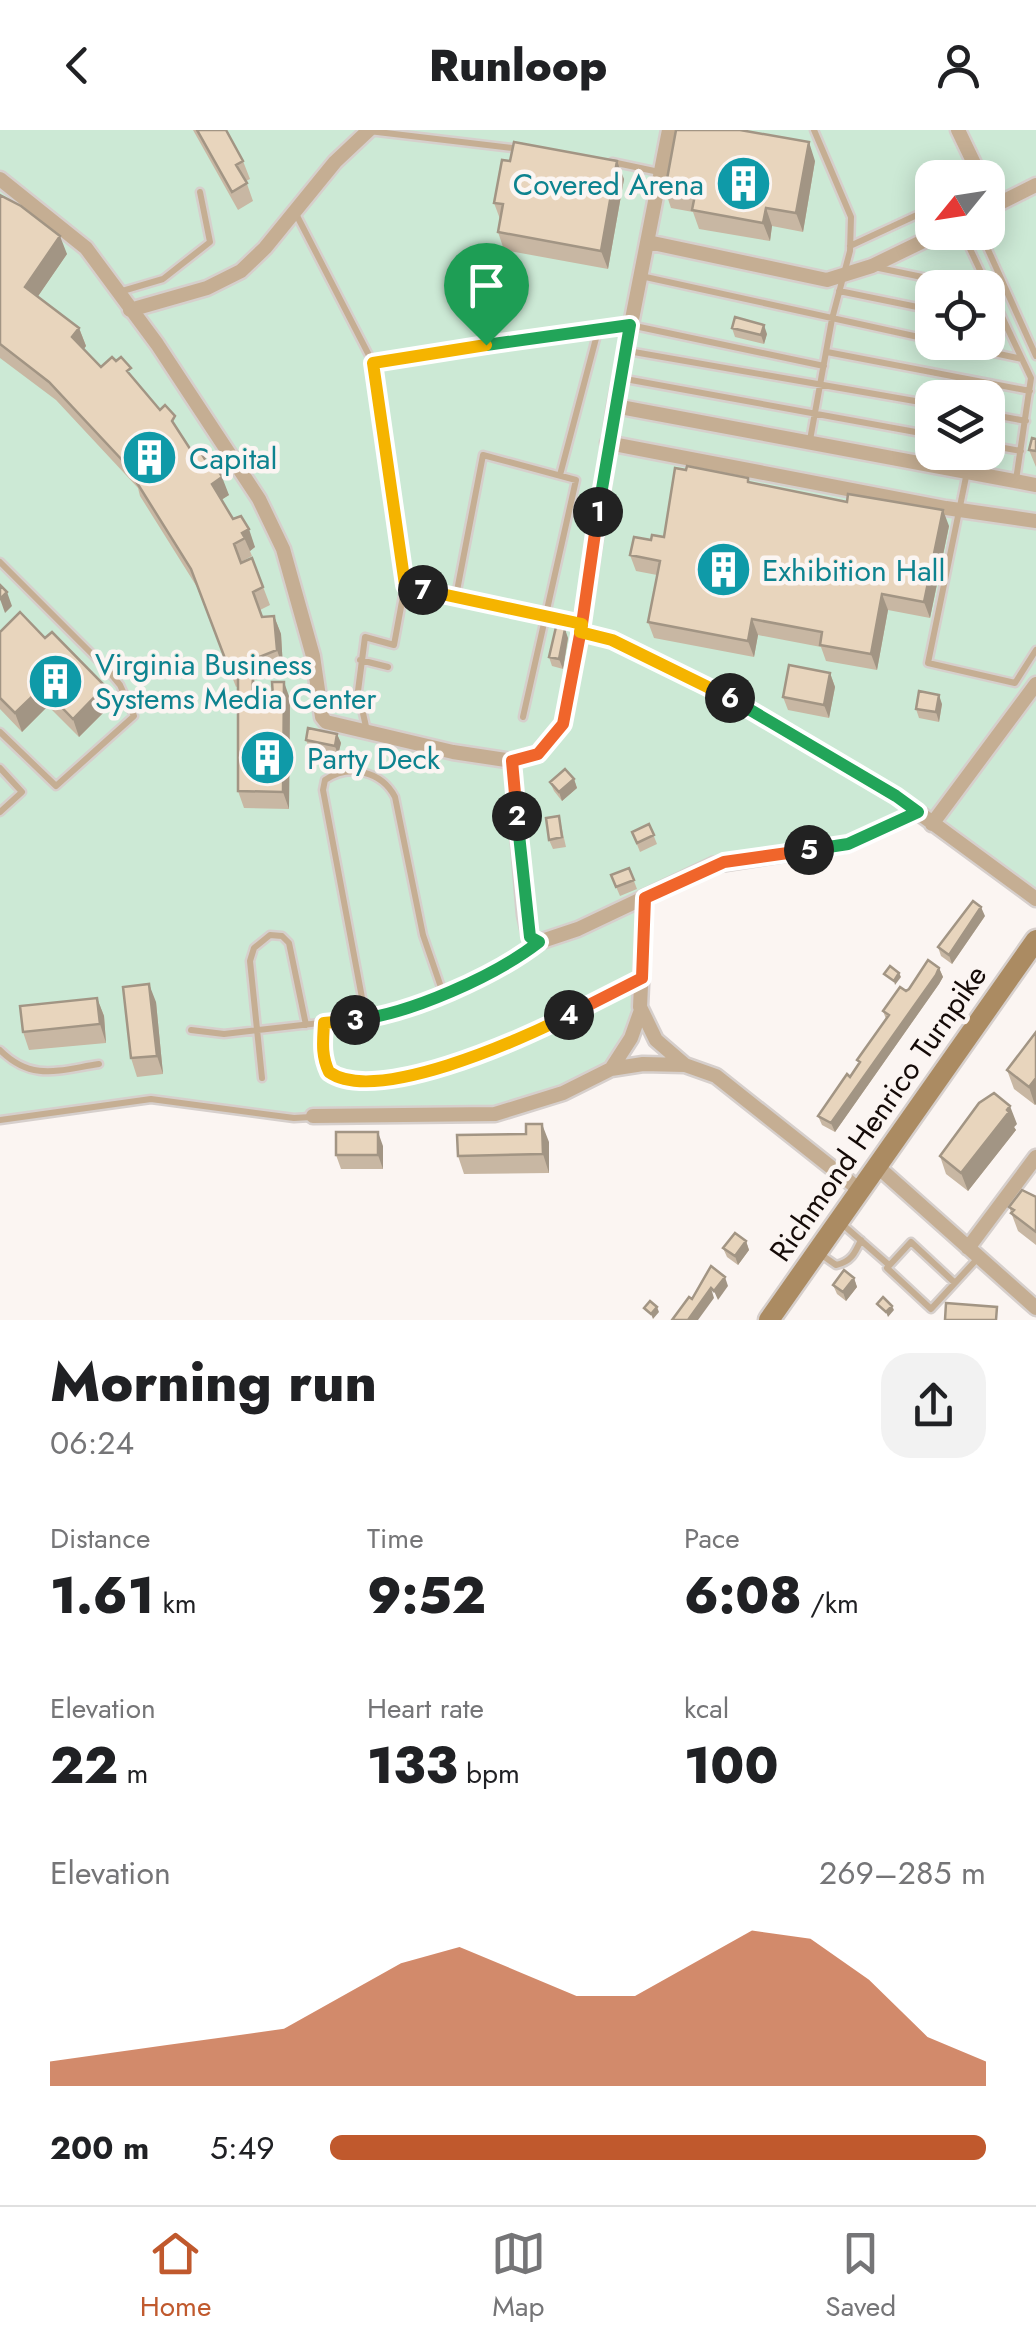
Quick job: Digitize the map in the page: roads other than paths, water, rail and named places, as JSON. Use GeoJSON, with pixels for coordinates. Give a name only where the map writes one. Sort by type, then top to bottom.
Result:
{"type":"FeatureCollection","features":[{"type":"Feature","properties":{"kind":"main road","name":"Richmond Henrico Turnpike"},"geometry":{"type":"LineString","coordinates":[[769,1320],[1036,940]]}},
{"type":"Feature","properties":{"kind":"street"},"geometry":{"type":"LineString","coordinates":[[130,310],[206,288],[242,271],[335,162],[368,130]]}},
{"type":"Feature","properties":{"kind":"street"},"geometry":{"type":"LineString","coordinates":[[0,179],[86,248],[158,344],[259,499],[284,549],[326,722],[453,752],[512,761],[538,754],[563,724],[614,406],[669,130]]}},
{"type":"Feature","properties":{"kind":"street"},"geometry":{"type":"LineString","coordinates":[[958,130],[972,160]]}},
{"type":"Feature","properties":{"kind":"street"},"geometry":{"type":"LineString","coordinates":[[1005,196],[1036,185]]}},
{"type":"Feature","properties":{"kind":"street"},"geometry":{"type":"LineString","coordinates":[[648,242],[840,284],[915,245]]}},
{"type":"Feature","properties":{"kind":"street"},"geometry":{"type":"LineString","coordinates":[[614,406],[1036,485]]}},
{"type":"Feature","properties":{"kind":"street"},"geometry":{"type":"LineString","coordinates":[[608,443],[953,509],[1036,521]]}},
{"type":"Feature","properties":{"kind":"street"},"geometry":{"type":"LineString","coordinates":[[932,824],[1036,684]]}},
{"type":"Feature","properties":{"kind":"street"},"geometry":{"type":"LineString","coordinates":[[512,761],[525,915],[530,937],[539,942],[578,929],[713,865],[848,844],[918,812]]}},
{"type":"Feature","properties":{"kind":"street"},"geometry":{"type":"LineString","coordinates":[[896,796],[1036,899]]}},
{"type":"Feature","properties":{"kind":"street"},"geometry":{"type":"LineString","coordinates":[[610,1069],[631,1038],[640,1010],[645,898]]}},
{"type":"Feature","properties":{"kind":"street"},"geometry":{"type":"LineString","coordinates":[[640,1010],[656,1040],[685,1065]]}},
{"type":"Feature","properties":{"kind":"street"},"geometry":{"type":"LineString","coordinates":[[312,1116],[495,1114],[563,1093],[610,1069],[644,1064],[685,1065],[716,1076],[861,1190]]}},
{"type":"Feature","properties":{"kind":"street"},"geometry":{"type":"LineString","coordinates":[[974,1253],[1030,1176],[1036,1157]]}},
{"type":"Feature","properties":{"kind":"street"},"geometry":{"type":"LineString","coordinates":[[878,1168],[1036,1308]]}},
{"type":"Feature","properties":{"kind":"lane"},"geometry":{"type":"LineString","coordinates":[[368,130],[532,151]]}},
{"type":"Feature","properties":{"kind":"lane"},"geometry":{"type":"LineString","coordinates":[[810,442],[832,319],[850,246],[851,217],[814,130]]}},
{"type":"Feature","properties":{"kind":"lane"},"geometry":{"type":"LineString","coordinates":[[608,162],[660,172]]}},
{"type":"Feature","properties":{"kind":"lane"},"geometry":{"type":"LineString","coordinates":[[118,292],[163,279],[210,242],[200,192]]}},
{"type":"Feature","properties":{"kind":"lane"},"geometry":{"type":"LineString","coordinates":[[294,211],[373,363],[405,585],[394,645],[365,637],[358,692],[367,732]]}},
{"type":"Feature","properties":{"kind":"lane"},"geometry":{"type":"LineString","coordinates":[[850,246],[915,216]]}},
{"type":"Feature","properties":{"kind":"lane"},"geometry":{"type":"LineString","coordinates":[[988,250],[1036,356]]}},
{"type":"Feature","properties":{"kind":"lane"},"geometry":{"type":"LineString","coordinates":[[872,266],[915,275]]}},
{"type":"Feature","properties":{"kind":"lane"},"geometry":{"type":"LineString","coordinates":[[640,276],[915,336]]}},
{"type":"Feature","properties":{"kind":"lane"},"geometry":{"type":"LineString","coordinates":[[840,284],[915,305]]}},
{"type":"Feature","properties":{"kind":"lane"},"geometry":{"type":"LineString","coordinates":[[1005,322],[1031,378],[1016,482]]}},
{"type":"Feature","properties":{"kind":"lane"},"geometry":{"type":"LineString","coordinates":[[373,363],[599,326],[630,325],[824,366]]}},
{"type":"Feature","properties":{"kind":"lane"},"geometry":{"type":"LineString","coordinates":[[560,476],[599,326]]}},
{"type":"Feature","properties":{"kind":"lane"},"geometry":{"type":"LineString","coordinates":[[624,350],[915,401]]}},
{"type":"Feature","properties":{"kind":"lane"},"geometry":{"type":"LineString","coordinates":[[827,352],[1030,391]]}},
{"type":"Feature","properties":{"kind":"lane"},"geometry":{"type":"LineString","coordinates":[[1005,356],[1024,360]]}},
{"type":"Feature","properties":{"kind":"lane"},"geometry":{"type":"LineString","coordinates":[[620,378],[915,433]]}},
{"type":"Feature","properties":{"kind":"lane"},"geometry":{"type":"LineString","coordinates":[[1005,417],[1026,421]]}},
{"type":"Feature","properties":{"kind":"lane"},"geometry":{"type":"LineString","coordinates":[[1005,449],[1021,452]]}},
{"type":"Feature","properties":{"kind":"lane"},"geometry":{"type":"LineString","coordinates":[[456,596],[483,454],[576,480],[523,717]]}},
{"type":"Feature","properties":{"kind":"lane"},"geometry":{"type":"LineString","coordinates":[[967,472],[953,509],[928,663],[1015,683],[1036,650]]}},
{"type":"Feature","properties":{"kind":"lane"},"geometry":{"type":"LineString","coordinates":[[0,562],[106,668],[120,685],[134,716],[56,786],[0,732]]}},
{"type":"Feature","properties":{"kind":"lane"},"geometry":{"type":"LineString","coordinates":[[405,585],[547,616],[612,640],[736,701],[896,796]]}},
{"type":"Feature","properties":{"kind":"lane"},"geometry":{"type":"LineString","coordinates":[[360,660],[388,667]]}},
{"type":"Feature","properties":{"kind":"lane"},"geometry":{"type":"LineString","coordinates":[[0,812],[22,792],[1,771]]}},
{"type":"Feature","properties":{"kind":"lane"},"geometry":{"type":"LineString","coordinates":[[366,1019],[324,790],[326,780],[333,774],[367,772],[389,785],[423,936],[443,993]]}},
{"type":"Feature","properties":{"kind":"lane"},"geometry":{"type":"LineString","coordinates":[[262,1078],[250,960],[254,948],[270,935],[282,936],[289,943],[306,1025]]}},
{"type":"Feature","properties":{"kind":"lane"},"geometry":{"type":"LineString","coordinates":[[191,1030],[224,1034],[390,1015],[520,956],[539,942]]}},
{"type":"Feature","properties":{"kind":"lane"},"geometry":{"type":"LineString","coordinates":[[324,1023],[323,1060],[329,1072],[338,1078],[354,1083],[404,1076],[446,1066],[551,1024],[642,978]]}},
{"type":"Feature","properties":{"kind":"lane"},"geometry":{"type":"LineString","coordinates":[[0,1050],[18,1066],[36,1072],[99,1064]]}},
{"type":"Feature","properties":{"kind":"lane"},"geometry":{"type":"LineString","coordinates":[[0,1120],[151,1099],[294,1118],[312,1116]]}},
{"type":"Feature","properties":{"kind":"lane"},"geometry":{"type":"LineString","coordinates":[[839,1221],[930,1309],[956,1282],[974,1253]]}},
{"type":"Feature","properties":{"kind":"lane"},"geometry":{"type":"LineString","coordinates":[[817,1252],[836,1265],[842,1264],[854,1254],[861,1240]]}},
{"type":"Feature","properties":{"kind":"lane"},"geometry":{"type":"LineString","coordinates":[[889,1266],[911,1242],[956,1282]]}},
{"type":"Feature","properties":{"kind":"place","name":"Covered Arena"},"geometry":{"type":"Point","coordinates":[743,184]}},
{"type":"Feature","properties":{"kind":"place","name":"Capital"},"geometry":{"type":"Point","coordinates":[150,458]}},
{"type":"Feature","properties":{"kind":"place","name":"Exhibition Hall"},"geometry":{"type":"Point","coordinates":[723,570]}},
{"type":"Feature","properties":{"kind":"place","name":"Virginia Business Systems Media Center"},"geometry":{"type":"Point","coordinates":[56,681]}},
{"type":"Feature","properties":{"kind":"place","name":"Party Deck"},"geometry":{"type":"Point","coordinates":[268,758]}}]}
